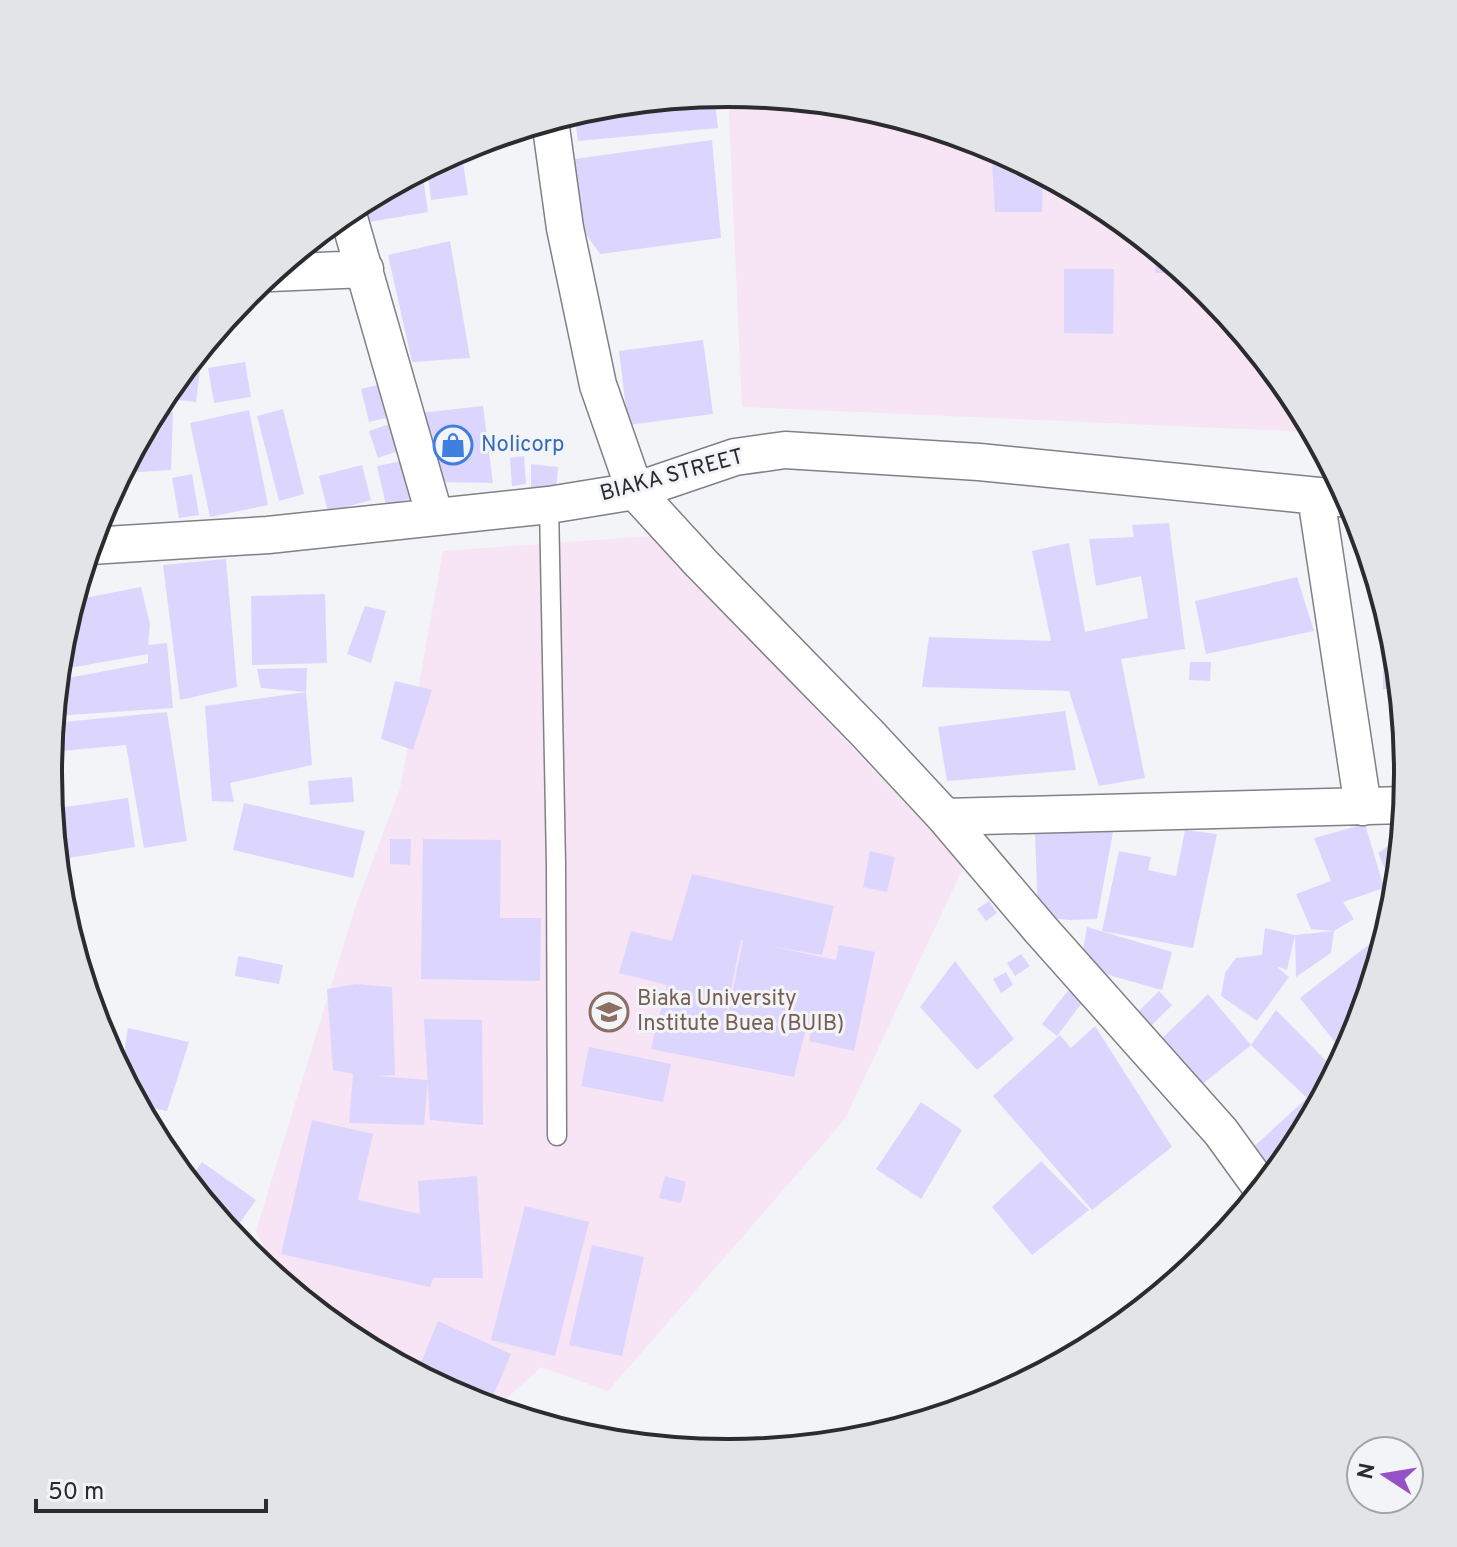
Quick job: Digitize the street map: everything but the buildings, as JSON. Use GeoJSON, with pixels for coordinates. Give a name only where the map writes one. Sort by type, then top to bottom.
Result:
{"type":"FeatureCollection","features":[{"type":"Feature","properties":{"kind":"street"},"geometry":{"type":"LineString","coordinates":[[552,131],[565,228],[598,385],[635,491],[945,817],[1221,1132],[1256,1180]]}},
{"type":"Feature","properties":{"kind":"street"},"geometry":{"type":"LineString","coordinates":[[351,224],[435,517]]}},
{"type":"Feature","properties":{"kind":"street"},"geometry":{"type":"LineString","coordinates":[[289,272],[365,269]]}},
{"type":"Feature","properties":{"kind":"street","name":"BIAKA STREET"},"geometry":{"type":"LineString","coordinates":[[102,545],[268,535],[549,505],[635,491],[735,457],[785,450],[979,462],[1333,498]]}},
{"type":"Feature","properties":{"kind":"street"},"geometry":{"type":"LineString","coordinates":[[1333,498],[1363,807]]}},
{"type":"Feature","properties":{"kind":"street"},"geometry":{"type":"LineString","coordinates":[[945,817],[1394,806]]}},
{"type":"Feature","properties":{"kind":"lane"},"geometry":{"type":"LineString","coordinates":[[549,505],[556,865],[557,1136]]}},
{"type":"Feature","properties":{"kind":"shaded area"},"geometry":{"type":"Polygon","coordinates":[[[729,107],[815,113],[901,130],[984,158],[1062,196],[1134,245],[1200,302],[1257,368],[1301,431],[742,407],[729,107]]]}},
{"type":"Feature","properties":{"kind":"shaded area","name":"Biaka University Institute Buea (BUIB)"},"geometry":{"type":"Polygon","coordinates":[[[652,536],[964,866],[845,1119],[608,1391],[541,1367],[504,1401],[473,1389],[395,1351],[358,1328],[267,1255],[256,1231],[356,905],[400,789],[443,551],[652,536]]]}},
{"type":"Feature","properties":{"kind":"place","name":"Nolicorp"},"geometry":{"type":"Point","coordinates":[453,445]}},
{"type":"Feature","properties":{"kind":"place","name":"Biaka University Institute Buea (BUIB)"},"geometry":{"type":"Point","coordinates":[609,1012]}}]}
